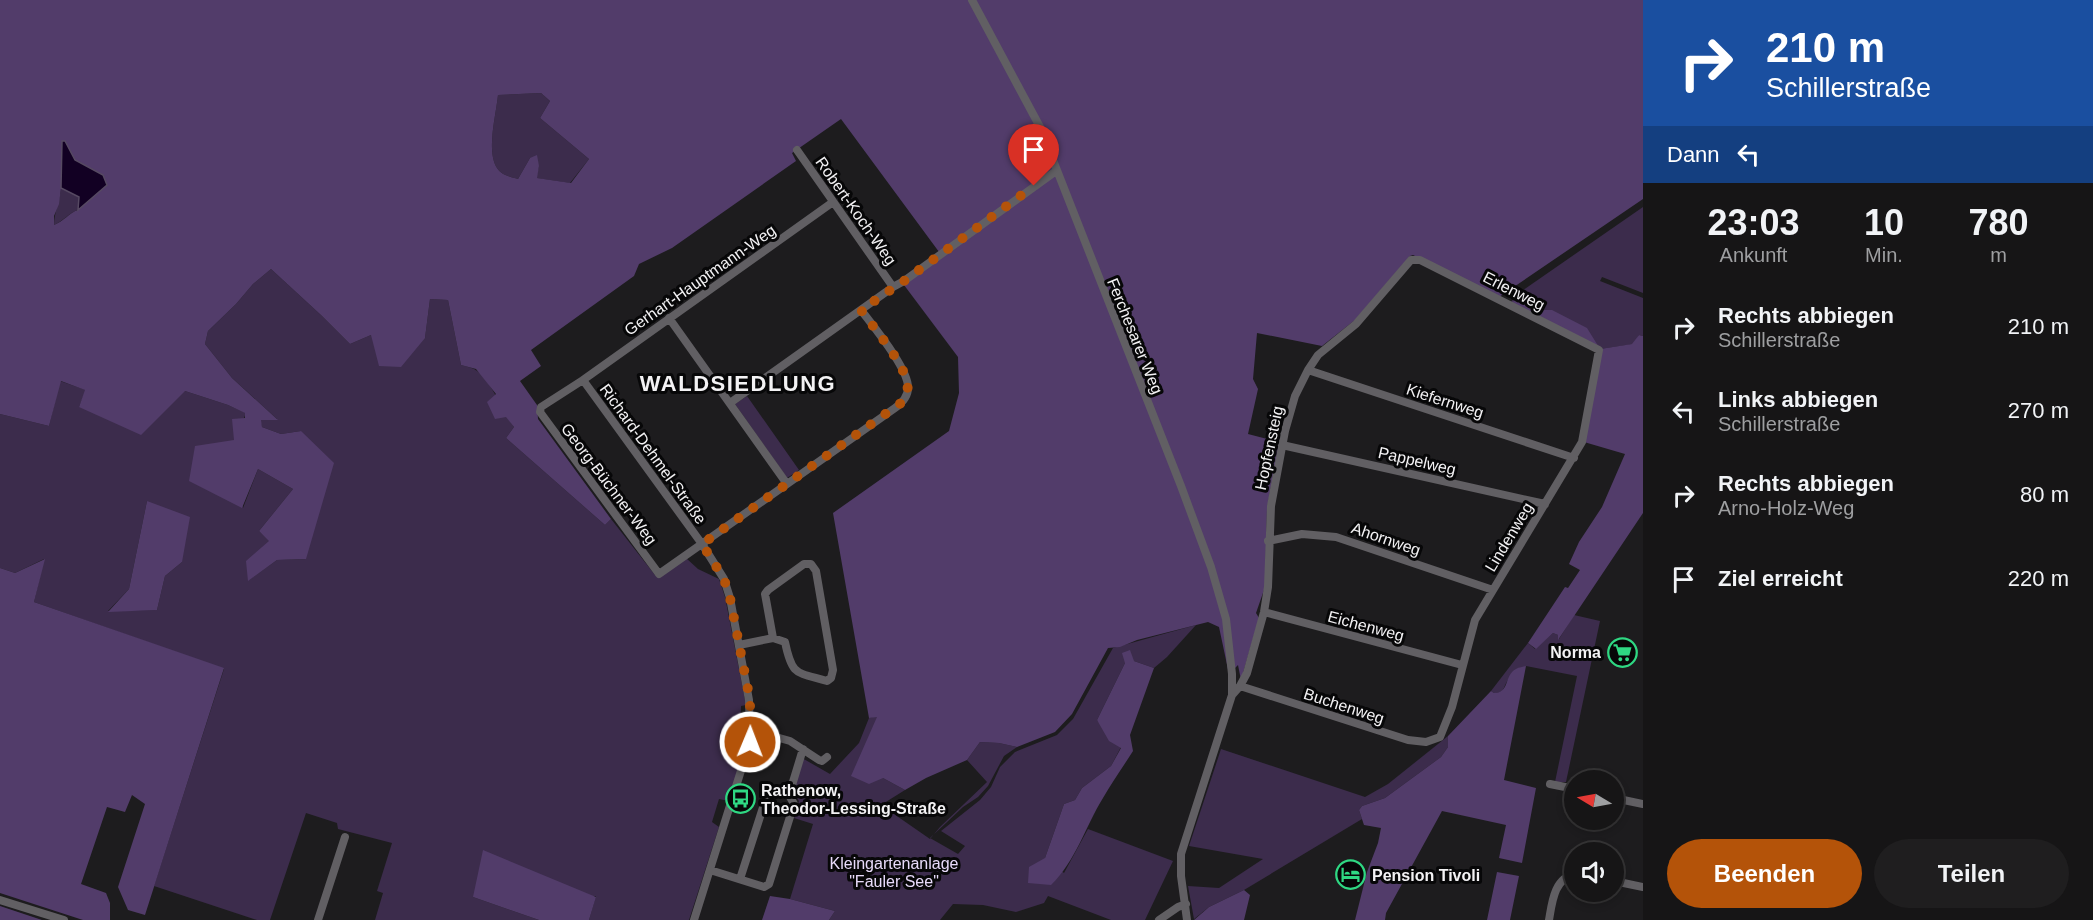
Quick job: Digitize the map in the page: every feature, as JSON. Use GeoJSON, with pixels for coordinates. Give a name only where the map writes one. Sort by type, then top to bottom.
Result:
{"type":"FeatureCollection","features":[{"type":"Feature","properties":{"kind":"street","name":"Ferchesarer Weg"},"geometry":{"type":"LineString","coordinates":[[972,0],[1032,112],[1181,486],[1211,567],[1226,619],[1232,694],[1181,854],[1181,876],[1187,920]]}},
{"type":"Feature","properties":{"kind":"street","name":"Robert-Koch-Weg"},"geometry":{"type":"LineString","coordinates":[[797,150],[892,287]]}},
{"type":"Feature","properties":{"kind":"street"},"geometry":{"type":"LineString","coordinates":[[730,403],[1056,171]]}},
{"type":"Feature","properties":{"kind":"street","name":"Gerhart-Hauptmann-Weg"},"geometry":{"type":"LineString","coordinates":[[583,380],[833,202]]}},
{"type":"Feature","properties":{"kind":"street","name":"Erlenweg"},"geometry":{"type":"LineString","coordinates":[[1415,259],[1504,301],[1599,350]]}},
{"type":"Feature","properties":{"kind":"street","name":"Hopfensteig"},"geometry":{"type":"LineString","coordinates":[[1240,686],[1247,673],[1264,612],[1268,587],[1270,512],[1288,415],[1308,370],[1323,349],[1356,324],[1411,260],[1415,259]]}},
{"type":"Feature","properties":{"kind":"street"},"geometry":{"type":"LineString","coordinates":[[702,544],[905,399],[908,390],[907,379],[902,368],[861,310]]}},
{"type":"Feature","properties":{"kind":"street"},"geometry":{"type":"LineString","coordinates":[[669,318],[787,484]]}},
{"type":"Feature","properties":{"kind":"street","name":"Lindenweg"},"geometry":{"type":"LineString","coordinates":[[1440,737],[1452,707],[1475,620],[1582,442],[1599,350]]}},
{"type":"Feature","properties":{"kind":"street","name":"Kiefernweg"},"geometry":{"type":"LineString","coordinates":[[1308,370],[1574,458]]}},
{"type":"Feature","properties":{"kind":"street","name":"Georg-Büchner-Weg"},"geometry":{"type":"LineString","coordinates":[[583,380],[541,407],[542,418],[659,574],[702,544]]}},
{"type":"Feature","properties":{"kind":"street","name":"Richard-Dehmel-Straße"},"geometry":{"type":"LineString","coordinates":[[583,380],[702,544],[724,579],[739,645],[750,700],[751,730],[747,753],[694,920]]}},
{"type":"Feature","properties":{"kind":"street","name":"Pappelweg"},"geometry":{"type":"LineString","coordinates":[[1282,445],[1545,504]]}},
{"type":"Feature","properties":{"kind":"street","name":"Ahornweg"},"geometry":{"type":"LineString","coordinates":[[1268,541],[1302,534],[1336,537],[1493,590]]}},
{"type":"Feature","properties":{"kind":"street"},"geometry":{"type":"LineString","coordinates":[[739,645],[773,638],[785,642],[789,664],[793,669],[827,681],[831,678],[833,670],[816,571],[811,564],[804,564],[765,594],[773,638]]}},
{"type":"Feature","properties":{"kind":"street","name":"Eichenweg"},"geometry":{"type":"LineString","coordinates":[[1264,612],[1462,665]]}},
{"type":"Feature","properties":{"kind":"street","name":"Ferchesarer Weg"},"geometry":{"type":"LineString","coordinates":[[1232,694],[1240,686]]}},
{"type":"Feature","properties":{"kind":"street","name":"Buchenweg"},"geometry":{"type":"LineString","coordinates":[[1240,686],[1408,740],[1426,742],[1440,737]]}},
{"type":"Feature","properties":{"kind":"street"},"geometry":{"type":"LineString","coordinates":[[751,730],[790,741],[819,760],[822,761],[827,757]]}},
{"type":"Feature","properties":{"kind":"street"},"geometry":{"type":"LineString","coordinates":[[710,870],[764,887],[769,884],[794,804],[789,795],[803,749]]}},
{"type":"Feature","properties":{"kind":"street"},"geometry":{"type":"LineString","coordinates":[[1550,784],[1564,787]]}},
{"type":"Feature","properties":{"kind":"street"},"geometry":{"type":"LineString","coordinates":[[740,879],[768,792],[789,795]]}},
{"type":"Feature","properties":{"kind":"street"},"geometry":{"type":"LineString","coordinates":[[1624,800],[1643,804]]}},
{"type":"Feature","properties":{"kind":"street"},"geometry":{"type":"LineString","coordinates":[[318,920],[345,837]]}},
{"type":"Feature","properties":{"kind":"street"},"geometry":{"type":"LineString","coordinates":[[1548,920],[1558,887],[1564,880]]}},
{"type":"Feature","properties":{"kind":"street"},"geometry":{"type":"LineString","coordinates":[[1624,883],[1643,888]]}},
{"type":"Feature","properties":{"kind":"street"},"geometry":{"type":"LineString","coordinates":[[0,900],[64,920]]}},
{"type":"Feature","properties":{"kind":"street"},"geometry":{"type":"LineString","coordinates":[[1159,920],[1178,906],[1186,907]]}},
{"type":"Feature","properties":{"kind":"green space"},"geometry":{"type":"Polygon","coordinates":[[[541,93],[550,101],[540,118],[589,159],[570,183],[536,178],[539,166],[530,158],[518,179],[501,172],[494,161],[492,143],[498,95],[541,93]]]}},
{"type":"Feature","properties":{"kind":"green space"},"geometry":{"type":"Polygon","coordinates":[[[61,188],[79,197],[78,210],[54,225],[55,216],[61,188]]]}},
{"type":"Feature","properties":{"kind":"green space"},"geometry":{"type":"Polygon","coordinates":[[[1643,207],[1643,293],[1602,277],[1600,281],[1643,298],[1643,336],[1639,335],[1634,344],[1600,349],[1548,310],[1541,312],[1536,307],[1511,302],[1516,295],[1643,207]]]}},
{"type":"Feature","properties":{"kind":"green space"},"geometry":{"type":"Polygon","coordinates":[[[271,269],[350,344],[371,335],[425,338],[430,299],[448,300],[461,365],[480,373],[491,387],[514,427],[506,438],[605,525],[611,519],[655,575],[666,573],[686,558],[698,569],[719,579],[725,597],[746,705],[741,706],[740,738],[746,739],[743,754],[738,753],[735,762],[740,764],[729,801],[719,799],[712,822],[719,827],[689,920],[589,920],[596,896],[473,897],[539,920],[375,920],[383,893],[377,891],[392,843],[338,829],[337,823],[306,813],[270,920],[257,920],[154,886],[224,669],[34,602],[44,559],[15,573],[0,568],[0,414],[49,426],[60,381],[86,390],[79,407],[185,391],[246,413],[235,440],[243,508],[258,469],[293,489],[259,531],[270,541],[249,580],[277,560],[306,559],[301,431],[281,434],[262,427],[260,420],[277,419],[232,378],[205,344],[208,331],[253,284],[271,269]],[[147,501],[129,589],[108,611],[157,610],[165,576],[182,562],[147,501]]]}},
{"type":"Feature","properties":{"kind":"green space"},"geometry":{"type":"Polygon","coordinates":[[[747,396],[799,470],[787,478],[735,404],[747,396]]]}},
{"type":"Feature","properties":{"kind":"green space"},"geometry":{"type":"Polygon","coordinates":[[[1574,615],[1600,621],[1569,770],[1564,770],[1564,782],[1555,782],[1577,676],[1526,666],[1510,678],[1502,691],[1494,693],[1491,691],[1528,643],[1535,649],[1553,633],[1558,635],[1559,639],[1574,615]]]}},
{"type":"Feature","properties":{"kind":"green space","name":"Kleingartenanlage \"Fauler See\""},"geometry":{"type":"Polygon","coordinates":[[[1196,625],[1154,668],[1134,661],[1125,663],[1097,720],[1121,747],[1111,766],[1082,788],[1075,800],[1064,804],[1045,858],[1064,873],[1088,829],[1173,861],[1145,920],[1111,920],[1048,896],[1044,903],[1016,912],[983,905],[953,904],[940,920],[829,920],[835,911],[790,899],[813,824],[794,818],[799,801],[793,792],[802,758],[830,774],[859,743],[869,718],[877,716],[883,778],[905,790],[881,805],[958,854],[965,846],[941,831],[980,800],[991,787],[1000,767],[1015,752],[1057,735],[1073,719],[1113,648],[1196,625]]]}},
{"type":"Feature","properties":{"kind":"green space"},"geometry":{"type":"Polygon","coordinates":[[[1448,736],[1448,747],[1441,757],[1385,798],[1362,806],[1359,810],[1362,819],[1244,890],[1209,907],[1194,919],[1188,886],[1219,888],[1263,859],[1189,846],[1221,749],[1365,797],[1388,784],[1448,736]]]}},
{"type":"Feature","properties":{"kind":"green space"},"geometry":{"type":"Polygon","coordinates":[[[980,742],[1017,747],[1004,756],[988,786],[978,797],[963,807],[934,834],[987,782],[967,760],[980,742]]]}},
{"type":"Feature","properties":{"kind":"shaded area"},"geometry":{"type":"Polygon","coordinates":[[[0,0],[1643,0],[1643,199],[1499,297],[1413,255],[1355,320],[1322,346],[1257,333],[1253,379],[1258,389],[1248,434],[1279,442],[1267,509],[1265,587],[1256,613],[1259,618],[1241,680],[1238,665],[1229,674],[1219,627],[1208,622],[1137,640],[1120,647],[1108,648],[1072,714],[1055,732],[1017,747],[980,742],[967,760],[905,790],[883,778],[869,784],[851,776],[877,717],[869,718],[833,513],[949,431],[959,393],[958,357],[904,285],[942,256],[841,119],[792,153],[796,161],[672,248],[639,264],[634,276],[531,350],[541,366],[520,381],[537,405],[538,419],[611,519],[605,525],[506,438],[514,427],[506,417],[495,419],[487,402],[496,394],[476,369],[461,365],[448,300],[430,299],[425,338],[401,367],[379,366],[371,335],[350,344],[271,269],[253,284],[208,331],[205,344],[232,378],[278,420],[261,420],[262,427],[281,434],[301,431],[334,463],[306,559],[277,560],[248,581],[246,561],[269,541],[259,531],[293,489],[258,469],[242,508],[189,481],[195,446],[234,440],[232,419],[245,418],[245,413],[185,391],[141,435],[79,407],[85,390],[61,381],[49,426],[0,414],[0,0]],[[541,93],[498,95],[492,143],[494,161],[501,172],[518,179],[530,158],[537,155],[539,166],[537,178],[571,183],[589,159],[540,118],[550,101],[541,93]],[[74,160],[61,188],[54,225],[78,210],[103,175],[74,160]]]}},
{"type":"Feature","properties":{"kind":"shaded area"},"geometry":{"type":"Polygon","coordinates":[[[62,141],[65,141],[75,160],[103,175],[107,185],[78,210],[79,197],[61,188],[62,141]]]}},
{"type":"Feature","properties":{"kind":"shaded area"},"geometry":{"type":"Polygon","coordinates":[[[1525,298],[1536,302],[1538,310],[1552,310],[1587,328],[1600,349],[1632,344],[1639,335],[1643,336],[1643,513],[1558,640],[1558,635],[1553,633],[1536,649],[1528,643],[1565,587],[1568,588],[1580,570],[1569,564],[1579,542],[1602,507],[1625,454],[1584,442],[1600,354],[1511,302],[1525,298]]]}},
{"type":"Feature","properties":{"kind":"shaded area"},"geometry":{"type":"Polygon","coordinates":[[[147,501],[190,517],[182,562],[165,576],[157,610],[108,612],[129,589],[147,501]]]}},
{"type":"Feature","properties":{"kind":"shaded area"},"geometry":{"type":"Polygon","coordinates":[[[45,559],[34,602],[224,668],[145,915],[128,910],[118,887],[145,804],[132,795],[125,812],[107,807],[81,884],[106,893],[110,903],[110,920],[83,920],[0,893],[0,568],[15,573],[45,559]]]}},
{"type":"Feature","properties":{"kind":"shaded area"},"geometry":{"type":"Polygon","coordinates":[[[1130,650],[1134,661],[1154,668],[1130,735],[1133,751],[1106,792],[1074,855],[1060,876],[1051,885],[1028,883],[1029,867],[1045,858],[1064,804],[1075,800],[1082,788],[1111,766],[1121,748],[1109,741],[1097,720],[1125,663],[1122,653],[1130,650]]]}},
{"type":"Feature","properties":{"kind":"shaded area"},"geometry":{"type":"Polygon","coordinates":[[[1526,666],[1504,780],[1536,788],[1522,863],[1499,858],[1506,825],[1442,811],[1386,913],[1385,920],[1355,920],[1381,828],[1364,825],[1359,810],[1362,806],[1385,798],[1441,757],[1448,747],[1448,736],[1491,691],[1499,692],[1505,687],[1512,672],[1526,666]]]}},
{"type":"Feature","properties":{"kind":"shaded area"},"geometry":{"type":"Polygon","coordinates":[[[483,850],[596,897],[589,920],[539,920],[473,897],[483,850]]]}},
{"type":"Feature","properties":{"kind":"shaded area"},"geometry":{"type":"Polygon","coordinates":[[[1497,872],[1519,876],[1510,920],[1487,920],[1497,872]]]}},
{"type":"Feature","properties":{"kind":"shaded area"},"geometry":{"type":"Polygon","coordinates":[[[1244,890],[1250,895],[1244,920],[1194,920],[1209,907],[1244,890]]]}},
{"type":"Feature","properties":{"kind":"shaded area"},"geometry":{"type":"Polygon","coordinates":[[[770,896],[835,911],[829,920],[762,920],[770,896]]]}},
{"type":"Feature","properties":{"kind":"shaded area"},"geometry":{"type":"Polygon","coordinates":[[[0,906],[42,920],[0,920],[0,906]]]}},
{"type":"Feature","properties":{"kind":"place","name":"Norma"},"geometry":{"type":"Point","coordinates":[1622,652]}},
{"type":"Feature","properties":{"kind":"place","name":"Rathenow, Theodor-Lessing-Straße"},"geometry":{"type":"Point","coordinates":[740,799]}},
{"type":"Feature","properties":{"kind":"place","name":"Pension Tivoli"},"geometry":{"type":"Point","coordinates":[1351,875]}},
{"type":"Feature","properties":{"kind":"district","name":"WALDSIEDLUNG"},"geometry":{"type":"Point","coordinates":[738,383]}},
{"type":"Feature","properties":{"kind":"route"},"geometry":{"type":"LineString","coordinates":[[750,742],[750,700],[730,598],[719,569],[702,544],[905,399],[908,390],[907,379],[902,368],[861,310],[1034,186]]}}]}
